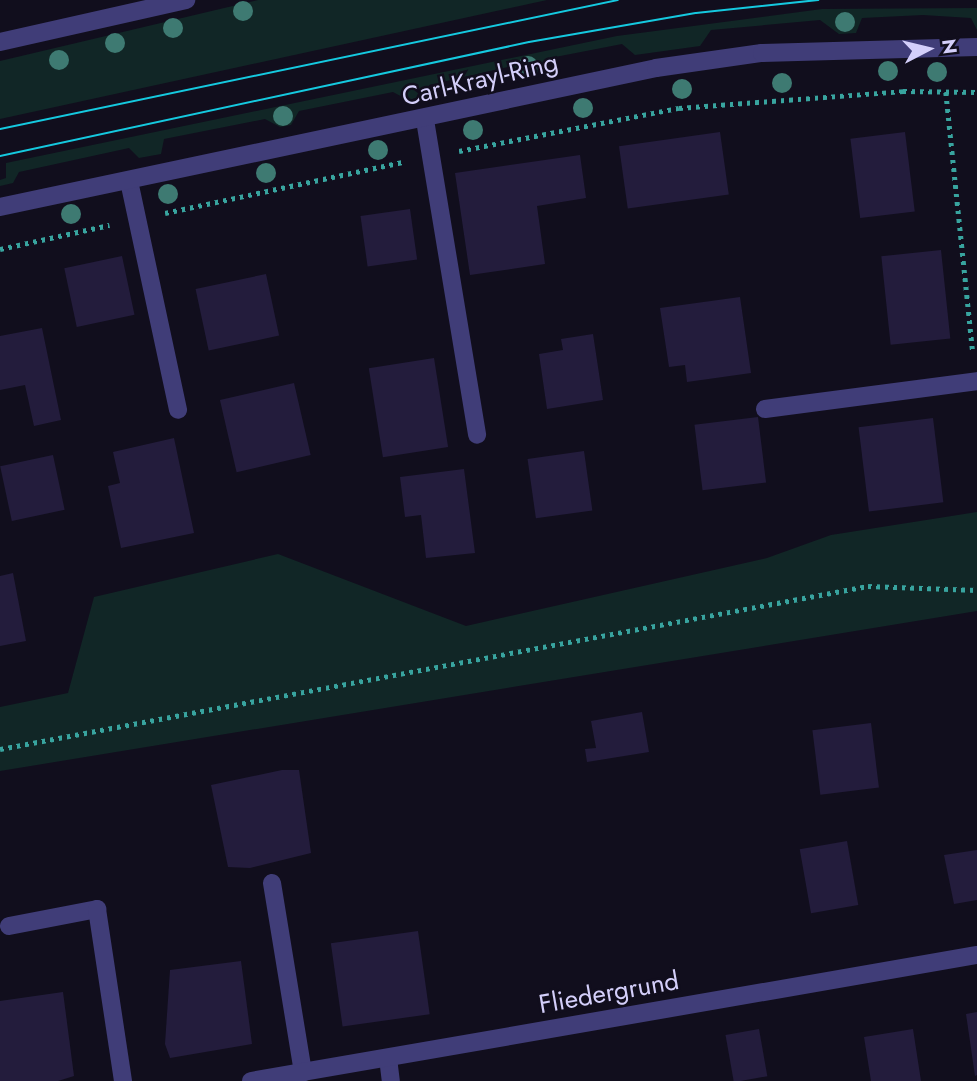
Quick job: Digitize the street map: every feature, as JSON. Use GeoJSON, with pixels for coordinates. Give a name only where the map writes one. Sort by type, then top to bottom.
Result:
{"type":"FeatureCollection","features":[{"type":"Feature","properties":{"kind":"street"},"geometry":{"type":"LineString","coordinates":[[0,42],[186,0]]}},
{"type":"Feature","properties":{"kind":"street","name":"Carl-Krayl-Ring"},"geometry":{"type":"LineString","coordinates":[[0,207],[709,60],[813,50],[977,47]]}},
{"type":"Feature","properties":{"kind":"street"},"geometry":{"type":"LineString","coordinates":[[425,120],[477,435]]}},
{"type":"Feature","properties":{"kind":"street"},"geometry":{"type":"LineString","coordinates":[[129,181],[178,410]]}},
{"type":"Feature","properties":{"kind":"street"},"geometry":{"type":"LineString","coordinates":[[765,409],[977,382]]}},
{"type":"Feature","properties":{"kind":"street"},"geometry":{"type":"LineString","coordinates":[[272,883],[303,1072]]}},
{"type":"Feature","properties":{"kind":"street"},"geometry":{"type":"LineString","coordinates":[[9,926],[97,909],[123,1081]]}},
{"type":"Feature","properties":{"kind":"street","name":"Fliedergrund"},"geometry":{"type":"LineString","coordinates":[[251,1081],[977,955]]}},
{"type":"Feature","properties":{"kind":"street"},"geometry":{"type":"LineString","coordinates":[[388,1058],[391,1081]]}},
{"type":"Feature","properties":{"kind":"path"},"geometry":{"type":"LineString","coordinates":[[946,92],[977,382]]}},
{"type":"Feature","properties":{"kind":"path"},"geometry":{"type":"LineString","coordinates":[[0,249],[431,156],[679,108],[977,92]]}},
{"type":"Feature","properties":{"kind":"path"},"geometry":{"type":"LineString","coordinates":[[0,749],[867,586],[977,590]]}},
{"type":"Feature","properties":{"kind":"green space"},"geometry":{"type":"Polygon","coordinates":[[[258,0],[547,0],[0,119],[0,61],[258,0]]]}},
{"type":"Feature","properties":{"kind":"green space"},"geometry":{"type":"Polygon","coordinates":[[[977,8],[977,30],[971,18],[923,15],[862,18],[856,33],[839,34],[820,20],[711,30],[700,46],[635,55],[622,44],[550,58],[546,71],[524,75],[512,66],[429,85],[428,95],[408,100],[393,92],[299,111],[291,125],[280,127],[265,119],[164,139],[161,154],[139,158],[129,148],[19,172],[13,183],[0,186],[0,180],[6,178],[6,163],[617,36],[822,9],[977,8]]]}},
{"type":"Feature","properties":{"kind":"green space"},"geometry":{"type":"Polygon","coordinates":[[[977,512],[977,611],[0,771],[0,707],[68,693],[94,597],[278,554],[466,626],[767,558],[831,535],[977,512]]]}},
{"type":"Feature","properties":{"kind":"building"},"geometry":{"type":"Polygon","coordinates":[[[720,132],[729,194],[628,209],[619,146],[720,132]]]}},
{"type":"Feature","properties":{"kind":"building"},"geometry":{"type":"Polygon","coordinates":[[[905,132],[915,211],[860,218],[850,139],[905,132]]]}},
{"type":"Feature","properties":{"kind":"building"},"geometry":{"type":"Polygon","coordinates":[[[580,155],[586,198],[537,206],[545,264],[470,275],[455,173],[580,155]]]}},
{"type":"Feature","properties":{"kind":"building"},"geometry":{"type":"Polygon","coordinates":[[[410,209],[417,260],[368,266],[360,216],[410,209]]]}},
{"type":"Feature","properties":{"kind":"building"},"geometry":{"type":"Polygon","coordinates":[[[941,250],[950,339],[891,345],[881,256],[941,250]]]}},
{"type":"Feature","properties":{"kind":"building"},"geometry":{"type":"Polygon","coordinates":[[[122,256],[134,315],[77,327],[64,268],[122,256]]]}},
{"type":"Feature","properties":{"kind":"building"},"geometry":{"type":"Polygon","coordinates":[[[266,274],[279,336],[209,351],[196,289],[266,274]]]}},
{"type":"Feature","properties":{"kind":"building"},"geometry":{"type":"Polygon","coordinates":[[[740,297],[751,373],[687,382],[685,365],[669,367],[660,308],[740,297]]]}},
{"type":"Feature","properties":{"kind":"building"},"geometry":{"type":"Polygon","coordinates":[[[42,328],[61,420],[34,426],[25,385],[0,390],[0,336],[42,328]]]}},
{"type":"Feature","properties":{"kind":"building"},"geometry":{"type":"Polygon","coordinates":[[[593,334],[603,400],[547,409],[539,354],[563,350],[561,339],[593,334]]]}},
{"type":"Feature","properties":{"kind":"building"},"geometry":{"type":"Polygon","coordinates":[[[434,358],[448,447],[383,457],[369,368],[434,358]]]}},
{"type":"Feature","properties":{"kind":"building"},"geometry":{"type":"Polygon","coordinates":[[[294,383],[311,455],[237,472],[220,400],[294,383]]]}},
{"type":"Feature","properties":{"kind":"building"},"geometry":{"type":"Polygon","coordinates":[[[758,417],[766,483],[703,490],[694,425],[758,417]]]}},
{"type":"Feature","properties":{"kind":"building"},"geometry":{"type":"Polygon","coordinates":[[[933,418],[943,502],[869,512],[859,427],[933,418]]]}},
{"type":"Feature","properties":{"kind":"building"},"geometry":{"type":"Polygon","coordinates":[[[174,438],[194,533],[121,548],[108,486],[120,483],[113,452],[174,438]]]}},
{"type":"Feature","properties":{"kind":"building"},"geometry":{"type":"Polygon","coordinates":[[[584,451],[592,510],[536,518],[528,459],[584,451]]]}},
{"type":"Feature","properties":{"kind":"building"},"geometry":{"type":"Polygon","coordinates":[[[53,455],[65,510],[12,521],[0,466],[53,455]]]}},
{"type":"Feature","properties":{"kind":"building"},"geometry":{"type":"Polygon","coordinates":[[[464,469],[475,553],[426,558],[421,515],[405,517],[400,477],[464,469]]]}},
{"type":"Feature","properties":{"kind":"building"},"geometry":{"type":"Polygon","coordinates":[[[13,573],[26,641],[0,646],[0,576],[13,573]]]}},
{"type":"Feature","properties":{"kind":"building"},"geometry":{"type":"Polygon","coordinates":[[[642,712],[649,752],[587,762],[585,749],[596,748],[591,721],[642,712]]]}},
{"type":"Feature","properties":{"kind":"building"},"geometry":{"type":"Polygon","coordinates":[[[871,723],[879,788],[820,795],[812,730],[871,723]]]}},
{"type":"Feature","properties":{"kind":"building"},"geometry":{"type":"Polygon","coordinates":[[[282,770],[299,770],[311,853],[250,868],[228,867],[211,785],[282,770]]]}},
{"type":"Feature","properties":{"kind":"building"},"geometry":{"type":"Polygon","coordinates":[[[847,841],[858,905],[811,913],[800,849],[847,841]]]}},
{"type":"Feature","properties":{"kind":"building"},"geometry":{"type":"Polygon","coordinates":[[[977,850],[977,900],[954,904],[944,855],[977,850]]]}},
{"type":"Feature","properties":{"kind":"building"},"geometry":{"type":"Polygon","coordinates":[[[418,931],[430,1014],[343,1026],[331,943],[418,931]]]}},
{"type":"Feature","properties":{"kind":"building"},"geometry":{"type":"Polygon","coordinates":[[[241,961],[252,1044],[170,1058],[165,1044],[170,970],[241,961]]]}},
{"type":"Feature","properties":{"kind":"building"},"geometry":{"type":"Polygon","coordinates":[[[63,992],[74,1076],[58,1081],[0,1081],[0,1001],[63,992]]]}},
{"type":"Feature","properties":{"kind":"building"},"geometry":{"type":"Polygon","coordinates":[[[977,1012],[977,1075],[975,1076],[966,1014],[977,1012]]]}},
{"type":"Feature","properties":{"kind":"building"},"geometry":{"type":"Polygon","coordinates":[[[759,1029],[767,1076],[734,1081],[726,1035],[759,1029]]]}},
{"type":"Feature","properties":{"kind":"building"},"geometry":{"type":"Polygon","coordinates":[[[913,1029],[921,1081],[871,1081],[864,1037],[913,1029]]]}},
{"type":"Feature","properties":{"kind":"tram line"},"geometry":{"type":"LineString","coordinates":[[0,129],[618,0]]}},
{"type":"Feature","properties":{"kind":"tram line"},"geometry":{"type":"LineString","coordinates":[[0,156],[529,42],[696,13],[818,0]]}}]}
